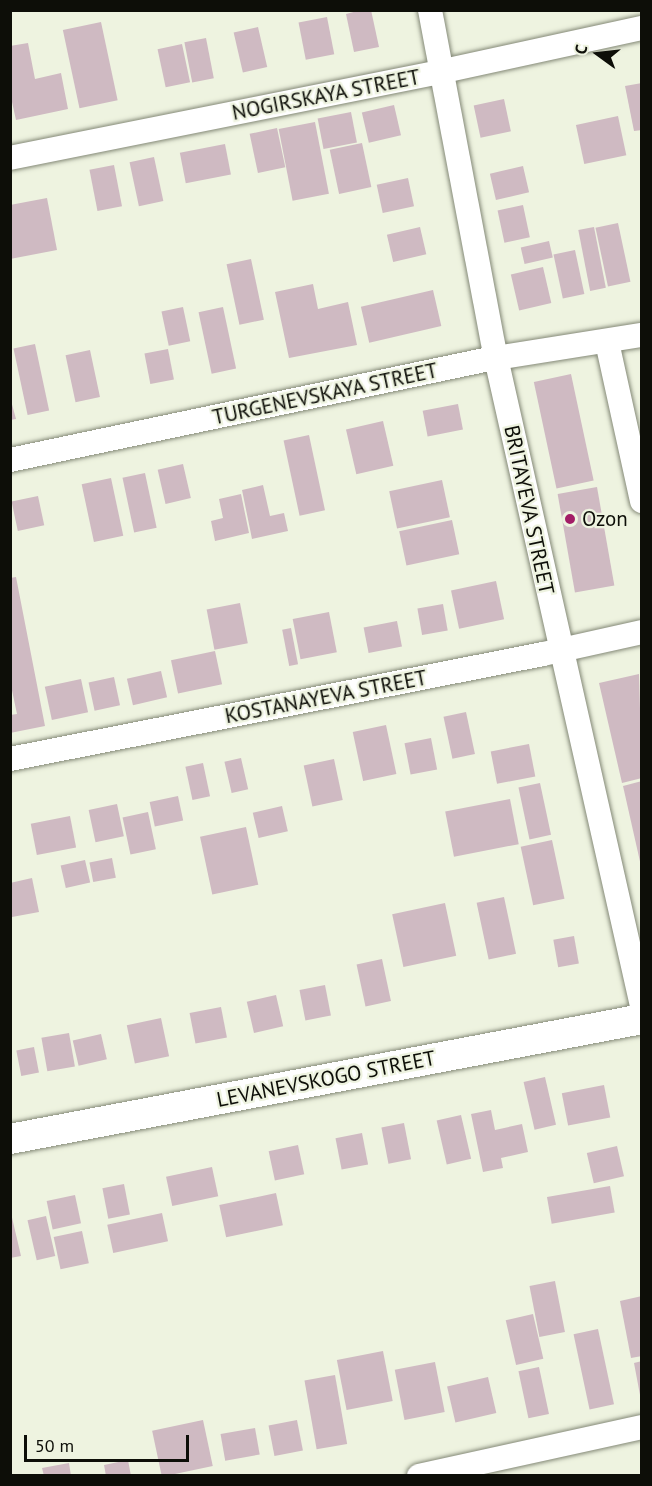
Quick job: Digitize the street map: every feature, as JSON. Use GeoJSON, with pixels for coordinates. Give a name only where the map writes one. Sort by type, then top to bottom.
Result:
{"type":"FeatureCollection","features":[{"type":"Feature","properties":{"kind":"street","name":"BRITAYEVA STREET"},"geometry":{"type":"LineString","coordinates":[[430,10],[444,71],[496,358],[560,651],[642,1006]]}},
{"type":"Feature","properties":{"kind":"street","name":"NOGIRSKAYA STREET"},"geometry":{"type":"LineString","coordinates":[[10,158],[444,71],[642,28]]}},
{"type":"Feature","properties":{"kind":"street","name":"TURGENEVSKAYA STREET"},"geometry":{"type":"LineString","coordinates":[[10,460],[496,358],[642,335]]}},
{"type":"Feature","properties":{"kind":"street"},"geometry":{"type":"LineString","coordinates":[[607,342],[642,501]]}},
{"type":"Feature","properties":{"kind":"street","name":"KOSTANAYEVA STREET"},"geometry":{"type":"LineString","coordinates":[[10,759],[560,651],[642,632]]}},
{"type":"Feature","properties":{"kind":"street","name":"LEVANEVSKOGO STREET"},"geometry":{"type":"LineString","coordinates":[[10,1139],[642,1020]]}},
{"type":"Feature","properties":{"kind":"street"},"geometry":{"type":"LineString","coordinates":[[419,1476],[642,1427]]}},
{"type":"Feature","properties":{"kind":"building"},"geometry":{"type":"Polygon","coordinates":[[[371,10],[379,47],[354,52],[346,14],[371,10]]]}},
{"type":"Feature","properties":{"kind":"building"},"geometry":{"type":"Polygon","coordinates":[[[327,17],[334,54],[306,60],[299,23],[327,17]]]}},
{"type":"Feature","properties":{"kind":"building"},"geometry":{"type":"Polygon","coordinates":[[[101,22],[118,100],[79,108],[63,30],[101,22]]]}},
{"type":"Feature","properties":{"kind":"building"},"geometry":{"type":"Polygon","coordinates":[[[258,27],[267,67],[243,73],[234,33],[258,27]]]}},
{"type":"Feature","properties":{"kind":"building"},"geometry":{"type":"Polygon","coordinates":[[[206,38],[214,78],[192,82],[184,42],[206,38]]]}},
{"type":"Feature","properties":{"kind":"building"},"geometry":{"type":"Polygon","coordinates":[[[28,43],[35,79],[61,73],[68,109],[16,120],[10,93],[10,46],[28,43]]]}},
{"type":"Feature","properties":{"kind":"building"},"geometry":{"type":"Polygon","coordinates":[[[182,44],[190,82],[166,87],[158,49],[182,44]]]}},
{"type":"Feature","properties":{"kind":"building"},"geometry":{"type":"Polygon","coordinates":[[[642,83],[642,130],[634,131],[625,86],[642,83]]]}},
{"type":"Feature","properties":{"kind":"building"},"geometry":{"type":"Polygon","coordinates":[[[504,99],[511,131],[481,138],[474,105],[504,99]]]}},
{"type":"Feature","properties":{"kind":"building"},"geometry":{"type":"Polygon","coordinates":[[[394,105],[401,135],[369,143],[362,112],[394,105]]]}},
{"type":"Feature","properties":{"kind":"building"},"geometry":{"type":"Polygon","coordinates":[[[351,112],[357,142],[324,149],[318,118],[351,112]]]}},
{"type":"Feature","properties":{"kind":"building"},"geometry":{"type":"Polygon","coordinates":[[[618,116],[626,155],[584,164],[576,125],[618,116]]]}},
{"type":"Feature","properties":{"kind":"building"},"geometry":{"type":"Polygon","coordinates":[[[315,122],[329,194],[293,201],[279,129],[315,122]]]}},
{"type":"Feature","properties":{"kind":"building"},"geometry":{"type":"Polygon","coordinates":[[[277,128],[285,167],[258,173],[250,134],[277,128]]]}},
{"type":"Feature","properties":{"kind":"building"},"geometry":{"type":"Polygon","coordinates":[[[362,143],[371,187],[339,194],[330,150],[362,143]]]}},
{"type":"Feature","properties":{"kind":"building"},"geometry":{"type":"Polygon","coordinates":[[[225,144],[231,174],[186,183],[180,153],[225,144]]]}},
{"type":"Feature","properties":{"kind":"building"},"geometry":{"type":"Polygon","coordinates":[[[154,157],[163,201],[139,206],[130,162],[154,157]]]}},
{"type":"Feature","properties":{"kind":"building"},"geometry":{"type":"Polygon","coordinates":[[[114,165],[122,206],[97,211],[89,170],[114,165]]]}},
{"type":"Feature","properties":{"kind":"building"},"geometry":{"type":"Polygon","coordinates":[[[523,166],[529,192],[496,200],[490,174],[523,166]]]}},
{"type":"Feature","properties":{"kind":"building"},"geometry":{"type":"Polygon","coordinates":[[[408,178],[414,206],[383,213],[377,185],[408,178]]]}},
{"type":"Feature","properties":{"kind":"building"},"geometry":{"type":"Polygon","coordinates":[[[47,198],[57,250],[10,259],[10,205],[47,198]]]}},
{"type":"Feature","properties":{"kind":"building"},"geometry":{"type":"Polygon","coordinates":[[[523,205],[530,237],[504,243],[498,210],[523,205]]]}},
{"type":"Feature","properties":{"kind":"building"},"geometry":{"type":"Polygon","coordinates":[[[618,223],[630,282],[608,286],[596,228],[618,223]]]}},
{"type":"Feature","properties":{"kind":"building"},"geometry":{"type":"Polygon","coordinates":[[[420,227],[426,254],[393,262],[387,235],[420,227]]]}},
{"type":"Feature","properties":{"kind":"building"},"geometry":{"type":"Polygon","coordinates":[[[594,227],[606,288],[590,291],[578,230],[594,227]]]}},
{"type":"Feature","properties":{"kind":"building"},"geometry":{"type":"Polygon","coordinates":[[[549,241],[553,258],[525,264],[521,248],[549,241]]]}},
{"type":"Feature","properties":{"kind":"building"},"geometry":{"type":"Polygon","coordinates":[[[575,250],[584,294],[563,299],[553,255],[575,250]]]}},
{"type":"Feature","properties":{"kind":"building"},"geometry":{"type":"Polygon","coordinates":[[[251,259],[264,320],[239,325],[227,264],[251,259]]]}},
{"type":"Feature","properties":{"kind":"building"},"geometry":{"type":"Polygon","coordinates":[[[543,267],[551,303],[519,310],[511,274],[543,267]]]}},
{"type":"Feature","properties":{"kind":"building"},"geometry":{"type":"Polygon","coordinates":[[[313,284],[318,309],[348,302],[357,345],[289,358],[275,292],[313,284]]]}},
{"type":"Feature","properties":{"kind":"building"},"geometry":{"type":"Polygon","coordinates":[[[433,290],[441,326],[369,343],[361,307],[433,290]]]}},
{"type":"Feature","properties":{"kind":"building"},"geometry":{"type":"Polygon","coordinates":[[[183,307],[190,341],[169,346],[161,312],[183,307]]]}},
{"type":"Feature","properties":{"kind":"building"},"geometry":{"type":"Polygon","coordinates":[[[223,307],[236,369],[212,374],[199,312],[223,307]]]}},
{"type":"Feature","properties":{"kind":"building"},"geometry":{"type":"Polygon","coordinates":[[[35,344],[49,411],[28,415],[13,349],[35,344]]]}},
{"type":"Feature","properties":{"kind":"building"},"geometry":{"type":"Polygon","coordinates":[[[168,349],[174,379],[150,384],[144,354],[168,349]]]}},
{"type":"Feature","properties":{"kind":"building"},"geometry":{"type":"Polygon","coordinates":[[[90,350],[100,397],[76,402],[66,355],[90,350]]]}},
{"type":"Feature","properties":{"kind":"building"},"geometry":{"type":"Polygon","coordinates":[[[571,374],[594,481],[556,489],[534,382],[571,374]]]}},
{"type":"Feature","properties":{"kind":"building"},"geometry":{"type":"Polygon","coordinates":[[[10,397],[16,419],[10,420],[10,397]]]}},
{"type":"Feature","properties":{"kind":"building"},"geometry":{"type":"Polygon","coordinates":[[[458,404],[463,430],[428,436],[423,411],[458,404]]]}},
{"type":"Feature","properties":{"kind":"building"},"geometry":{"type":"Polygon","coordinates":[[[383,421],[393,466],[356,474],[346,430],[383,421]]]}},
{"type":"Feature","properties":{"kind":"building"},"geometry":{"type":"Polygon","coordinates":[[[309,435],[325,510],[300,516],[284,440],[309,435]]]}},
{"type":"Feature","properties":{"kind":"building"},"geometry":{"type":"Polygon","coordinates":[[[183,464],[191,498],[166,504],[158,470],[183,464]]]}},
{"type":"Feature","properties":{"kind":"building"},"geometry":{"type":"Polygon","coordinates":[[[145,473],[157,528],[134,533],[123,478],[145,473]]]}},
{"type":"Feature","properties":{"kind":"building"},"geometry":{"type":"Polygon","coordinates":[[[111,478],[123,536],[94,542],[82,484],[111,478]]]}},
{"type":"Feature","properties":{"kind":"building"},"geometry":{"type":"Polygon","coordinates":[[[442,480],[450,517],[397,528],[389,491],[442,480]]]}},
{"type":"Feature","properties":{"kind":"building"},"geometry":{"type":"Polygon","coordinates":[[[263,485],[270,516],[284,513],[288,531],[252,539],[242,490],[263,485]]]}},
{"type":"Feature","properties":{"kind":"building"},"geometry":{"type":"Polygon","coordinates":[[[597,487],[614,585],[575,592],[558,494],[597,487]]]}},
{"type":"Feature","properties":{"kind":"building"},"geometry":{"type":"Polygon","coordinates":[[[241,494],[249,533],[215,541],[211,521],[223,518],[219,499],[241,494]]]}},
{"type":"Feature","properties":{"kind":"building"},"geometry":{"type":"Polygon","coordinates":[[[38,496],[44,525],[18,531],[12,502],[38,496]]]}},
{"type":"Feature","properties":{"kind":"building"},"geometry":{"type":"Polygon","coordinates":[[[452,520],[459,554],[406,565],[399,531],[452,520]]]}},
{"type":"Feature","properties":{"kind":"building"},"geometry":{"type":"Polygon","coordinates":[[[16,577],[45,726],[10,733],[10,715],[17,714],[10,681],[10,578],[16,577]]]}},
{"type":"Feature","properties":{"kind":"building"},"geometry":{"type":"Polygon","coordinates":[[[496,581],[504,619],[459,629],[451,591],[496,581]]]}},
{"type":"Feature","properties":{"kind":"building"},"geometry":{"type":"Polygon","coordinates":[[[240,603],[248,643],[214,650],[207,609],[240,603]]]}},
{"type":"Feature","properties":{"kind":"building"},"geometry":{"type":"Polygon","coordinates":[[[443,604],[448,631],[422,635],[417,609],[443,604]]]}},
{"type":"Feature","properties":{"kind":"building"},"geometry":{"type":"Polygon","coordinates":[[[329,612],[337,652],[301,659],[293,619],[329,612]]]}},
{"type":"Feature","properties":{"kind":"building"},"geometry":{"type":"Polygon","coordinates":[[[397,621],[402,647],[369,653],[364,627],[397,621]]]}},
{"type":"Feature","properties":{"kind":"building"},"geometry":{"type":"Polygon","coordinates":[[[291,628],[298,664],[289,666],[282,630],[291,628]]]}},
{"type":"Feature","properties":{"kind":"building"},"geometry":{"type":"Polygon","coordinates":[[[215,651],[222,684],[178,694],[171,660],[215,651]]]}},
{"type":"Feature","properties":{"kind":"building"},"geometry":{"type":"Polygon","coordinates":[[[161,671],[167,697],[133,705],[127,679],[161,671]]]}},
{"type":"Feature","properties":{"kind":"building"},"geometry":{"type":"Polygon","coordinates":[[[639,674],[642,778],[622,783],[599,683],[639,674]]]}},
{"type":"Feature","properties":{"kind":"building"},"geometry":{"type":"Polygon","coordinates":[[[114,677],[120,705],[95,711],[89,682],[114,677]]]}},
{"type":"Feature","properties":{"kind":"building"},"geometry":{"type":"Polygon","coordinates":[[[81,679],[88,712],[52,720],[45,687],[81,679]]]}},
{"type":"Feature","properties":{"kind":"building"},"geometry":{"type":"Polygon","coordinates":[[[466,712],[475,754],[452,759],[444,717],[466,712]]]}},
{"type":"Feature","properties":{"kind":"building"},"geometry":{"type":"Polygon","coordinates":[[[386,725],[396,774],[363,781],[353,732],[386,725]]]}},
{"type":"Feature","properties":{"kind":"building"},"geometry":{"type":"Polygon","coordinates":[[[431,738],[437,769],[411,775],[404,743],[431,738]]]}},
{"type":"Feature","properties":{"kind":"building"},"geometry":{"type":"Polygon","coordinates":[[[529,744],[535,776],[497,784],[491,751],[529,744]]]}},
{"type":"Feature","properties":{"kind":"building"},"geometry":{"type":"Polygon","coordinates":[[[241,758],[248,789],[232,793],[224,762],[241,758]]]}},
{"type":"Feature","properties":{"kind":"building"},"geometry":{"type":"Polygon","coordinates":[[[334,759],[343,800],[312,807],[304,765],[334,759]]]}},
{"type":"Feature","properties":{"kind":"building"},"geometry":{"type":"Polygon","coordinates":[[[203,763],[210,796],[192,800],[185,767],[203,763]]]}},
{"type":"Feature","properties":{"kind":"building"},"geometry":{"type":"Polygon","coordinates":[[[642,781],[642,866],[641,866],[623,786],[642,781]]]}},
{"type":"Feature","properties":{"kind":"building"},"geometry":{"type":"Polygon","coordinates":[[[540,783],[551,835],[530,839],[518,788],[540,783]]]}},
{"type":"Feature","properties":{"kind":"building"},"geometry":{"type":"Polygon","coordinates":[[[178,796],[183,820],[155,826],[150,802],[178,796]]]}},
{"type":"Feature","properties":{"kind":"building"},"geometry":{"type":"Polygon","coordinates":[[[510,799],[519,844],[454,857],[445,812],[510,799]]]}},
{"type":"Feature","properties":{"kind":"building"},"geometry":{"type":"Polygon","coordinates":[[[117,804],[124,836],[95,842],[89,810],[117,804]]]}},
{"type":"Feature","properties":{"kind":"building"},"geometry":{"type":"Polygon","coordinates":[[[282,806],[288,831],[259,838],[253,813],[282,806]]]}},
{"type":"Feature","properties":{"kind":"building"},"geometry":{"type":"Polygon","coordinates":[[[148,812],[156,849],[130,855],[123,817],[148,812]]]}},
{"type":"Feature","properties":{"kind":"building"},"geometry":{"type":"Polygon","coordinates":[[[70,816],[76,847],[37,855],[31,824],[70,816]]]}},
{"type":"Feature","properties":{"kind":"building"},"geometry":{"type":"Polygon","coordinates":[[[246,827],[258,885],[212,894],[200,837],[246,827]]]}},
{"type":"Feature","properties":{"kind":"building"},"geometry":{"type":"Polygon","coordinates":[[[552,840],[564,899],[533,905],[521,847],[552,840]]]}},
{"type":"Feature","properties":{"kind":"building"},"geometry":{"type":"Polygon","coordinates":[[[112,858],[116,878],[93,882],[89,862],[112,858]]]}},
{"type":"Feature","properties":{"kind":"building"},"geometry":{"type":"Polygon","coordinates":[[[85,860],[90,882],[66,888],[61,866],[85,860]]]}},
{"type":"Feature","properties":{"kind":"building"},"geometry":{"type":"Polygon","coordinates":[[[32,878],[39,912],[12,917],[10,883],[32,878]]]}},
{"type":"Feature","properties":{"kind":"building"},"geometry":{"type":"Polygon","coordinates":[[[504,897],[516,954],[489,960],[477,903],[504,897]]]}},
{"type":"Feature","properties":{"kind":"building"},"geometry":{"type":"Polygon","coordinates":[[[445,903],[456,956],[403,967],[392,914],[445,903]]]}},
{"type":"Feature","properties":{"kind":"building"},"geometry":{"type":"Polygon","coordinates":[[[574,936],[579,964],[558,967],[553,940],[574,936]]]}},
{"type":"Feature","properties":{"kind":"building"},"geometry":{"type":"Polygon","coordinates":[[[382,959],[391,1001],[366,1006],[357,964],[382,959]]]}},
{"type":"Feature","properties":{"kind":"building"},"geometry":{"type":"Polygon","coordinates":[[[325,985],[331,1015],[305,1020],[299,990],[325,985]]]}},
{"type":"Feature","properties":{"kind":"building"},"geometry":{"type":"Polygon","coordinates":[[[276,995],[283,1026],[254,1033],[247,1002],[276,995]]]}},
{"type":"Feature","properties":{"kind":"building"},"geometry":{"type":"Polygon","coordinates":[[[221,1007],[227,1037],[196,1044],[190,1013],[221,1007]]]}},
{"type":"Feature","properties":{"kind":"building"},"geometry":{"type":"Polygon","coordinates":[[[161,1018],[169,1056],[135,1063],[127,1025],[161,1018]]]}},
{"type":"Feature","properties":{"kind":"building"},"geometry":{"type":"Polygon","coordinates":[[[69,1033],[75,1066],[47,1071],[41,1038],[69,1033]]]}},
{"type":"Feature","properties":{"kind":"building"},"geometry":{"type":"Polygon","coordinates":[[[101,1034],[107,1059],[79,1066],[73,1041],[101,1034]]]}},
{"type":"Feature","properties":{"kind":"building"},"geometry":{"type":"Polygon","coordinates":[[[34,1047],[39,1073],[21,1076],[16,1050],[34,1047]]]}},
{"type":"Feature","properties":{"kind":"building"},"geometry":{"type":"Polygon","coordinates":[[[545,1077],[556,1125],[535,1130],[524,1082],[545,1077]]]}},
{"type":"Feature","properties":{"kind":"building"},"geometry":{"type":"Polygon","coordinates":[[[604,1085],[610,1117],[568,1126],[562,1093],[604,1085]]]}},
{"type":"Feature","properties":{"kind":"building"},"geometry":{"type":"Polygon","coordinates":[[[491,1110],[495,1130],[522,1124],[528,1152],[501,1158],[503,1168],[483,1172],[471,1114],[491,1110]]]}},
{"type":"Feature","properties":{"kind":"building"},"geometry":{"type":"Polygon","coordinates":[[[461,1115],[471,1159],[447,1164],[437,1121],[461,1115]]]}},
{"type":"Feature","properties":{"kind":"building"},"geometry":{"type":"Polygon","coordinates":[[[404,1123],[411,1159],[388,1164],[381,1127],[404,1123]]]}},
{"type":"Feature","properties":{"kind":"building"},"geometry":{"type":"Polygon","coordinates":[[[362,1133],[368,1164],[342,1170],[335,1138],[362,1133]]]}},
{"type":"Feature","properties":{"kind":"building"},"geometry":{"type":"Polygon","coordinates":[[[298,1145],[304,1174],[275,1181],[269,1151],[298,1145]]]}},
{"type":"Feature","properties":{"kind":"building"},"geometry":{"type":"Polygon","coordinates":[[[617,1146],[624,1176],[594,1183],[587,1153],[617,1146]]]}},
{"type":"Feature","properties":{"kind":"building"},"geometry":{"type":"Polygon","coordinates":[[[212,1167],[218,1196],[172,1206],[166,1177],[212,1167]]]}},
{"type":"Feature","properties":{"kind":"building"},"geometry":{"type":"Polygon","coordinates":[[[124,1184],[130,1214],[108,1219],[102,1188],[124,1184]]]}},
{"type":"Feature","properties":{"kind":"building"},"geometry":{"type":"Polygon","coordinates":[[[610,1186],[615,1213],[552,1224],[547,1197],[610,1186]]]}},
{"type":"Feature","properties":{"kind":"building"},"geometry":{"type":"Polygon","coordinates":[[[276,1193],[283,1225],[226,1237],[219,1205],[276,1193]]]}},
{"type":"Feature","properties":{"kind":"building"},"geometry":{"type":"Polygon","coordinates":[[[75,1195],[81,1223],[53,1229],[47,1201],[75,1195]]]}},
{"type":"Feature","properties":{"kind":"building"},"geometry":{"type":"Polygon","coordinates":[[[10,1209],[21,1256],[10,1258],[10,1209]]]}},
{"type":"Feature","properties":{"kind":"building"},"geometry":{"type":"Polygon","coordinates":[[[162,1213],[168,1241],[113,1253],[107,1225],[162,1213]]]}},
{"type":"Feature","properties":{"kind":"building"},"geometry":{"type":"Polygon","coordinates":[[[46,1216],[55,1256],[37,1260],[27,1220],[46,1216]]]}},
{"type":"Feature","properties":{"kind":"building"},"geometry":{"type":"Polygon","coordinates":[[[82,1231],[89,1263],[60,1269],[54,1237],[82,1231]]]}},
{"type":"Feature","properties":{"kind":"building"},"geometry":{"type":"Polygon","coordinates":[[[555,1281],[565,1332],[539,1337],[529,1286],[555,1281]]]}},
{"type":"Feature","properties":{"kind":"building"},"geometry":{"type":"Polygon","coordinates":[[[642,1296],[642,1356],[631,1358],[620,1301],[642,1296]]]}},
{"type":"Feature","properties":{"kind":"building"},"geometry":{"type":"Polygon","coordinates":[[[533,1314],[543,1359],[516,1365],[506,1320],[533,1314]]]}},
{"type":"Feature","properties":{"kind":"building"},"geometry":{"type":"Polygon","coordinates":[[[598,1329],[614,1404],[590,1410],[574,1334],[598,1329]]]}},
{"type":"Feature","properties":{"kind":"building"},"geometry":{"type":"Polygon","coordinates":[[[383,1351],[393,1401],[347,1410],[337,1360],[383,1351]]]}},
{"type":"Feature","properties":{"kind":"building"},"geometry":{"type":"Polygon","coordinates":[[[642,1361],[642,1395],[640,1395],[634,1363],[642,1361]]]}},
{"type":"Feature","properties":{"kind":"building"},"geometry":{"type":"Polygon","coordinates":[[[435,1362],[445,1412],[404,1420],[395,1370],[435,1362]]]}},
{"type":"Feature","properties":{"kind":"building"},"geometry":{"type":"Polygon","coordinates":[[[539,1367],[549,1414],[528,1418],[518,1371],[539,1367]]]}},
{"type":"Feature","properties":{"kind":"building"},"geometry":{"type":"Polygon","coordinates":[[[335,1375],[347,1444],[317,1449],[304,1380],[335,1375]]]}},
{"type":"Feature","properties":{"kind":"building"},"geometry":{"type":"Polygon","coordinates":[[[488,1377],[496,1413],[455,1422],[447,1386],[488,1377]]]}},
{"type":"Feature","properties":{"kind":"building"},"geometry":{"type":"Polygon","coordinates":[[[203,1420],[213,1466],[162,1476],[152,1431],[203,1420]]]}},
{"type":"Feature","properties":{"kind":"building"},"geometry":{"type":"Polygon","coordinates":[[[297,1420],[303,1450],[274,1456],[269,1426],[297,1420]]]}},
{"type":"Feature","properties":{"kind":"building"},"geometry":{"type":"Polygon","coordinates":[[[255,1428],[260,1455],[225,1461],[221,1434],[255,1428]]]}},
{"type":"Feature","properties":{"kind":"building"},"geometry":{"type":"Polygon","coordinates":[[[128,1460],[131,1476],[106,1476],[104,1465],[128,1460]]]}},
{"type":"Feature","properties":{"kind":"building"},"geometry":{"type":"Polygon","coordinates":[[[69,1463],[71,1476],[44,1476],[42,1468],[69,1463]]]}},
{"type":"Feature","properties":{"kind":"place","name":"Ozon"},"geometry":{"type":"Point","coordinates":[570,519]}}]}
